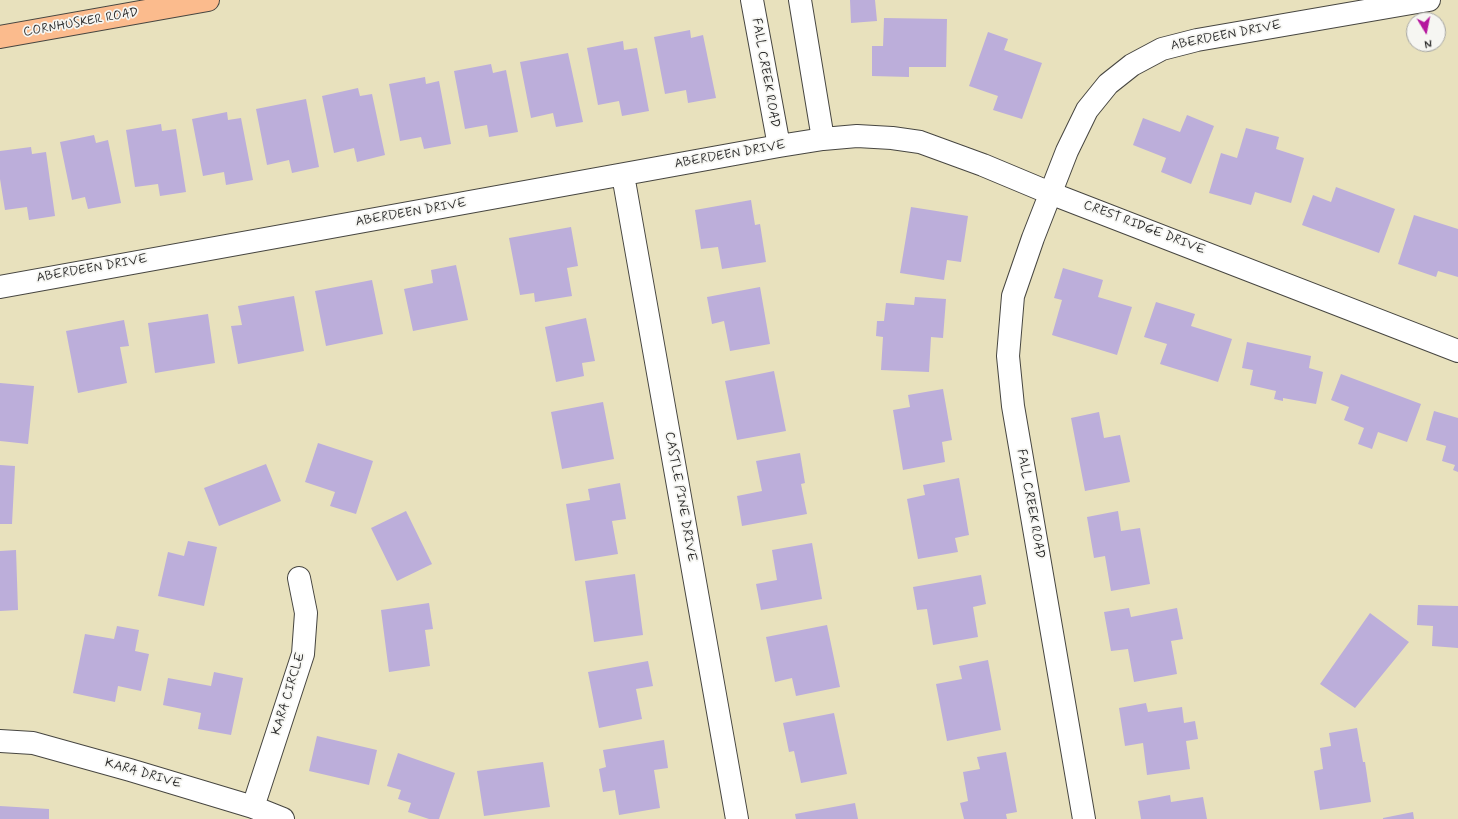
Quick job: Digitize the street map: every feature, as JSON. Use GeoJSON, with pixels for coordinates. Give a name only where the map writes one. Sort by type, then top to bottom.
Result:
{"type":"FeatureCollection","features":[{"type":"Feature","properties":{"kind":"main road","name":"CORNHUSKER ROAD"},"geometry":{"type":"LineString","coordinates":[[0,37],[208,0]]}},
{"type":"Feature","properties":{"kind":"street","name":"FALL CREEK ROAD"},"geometry":{"type":"LineString","coordinates":[[752,0],[779,146]]}},
{"type":"Feature","properties":{"kind":"street"},"geometry":{"type":"LineString","coordinates":[[800,0],[823,139]]}},
{"type":"Feature","properties":{"kind":"street","name":"ABERDEEN DRIVE"},"geometry":{"type":"LineString","coordinates":[[1050,193],[1067,151],[1087,110],[1108,84],[1132,65],[1162,49],[1197,40],[1429,0]]}},
{"type":"Feature","properties":{"kind":"street","name":"CREST RIDGE DRIVE"},"geometry":{"type":"LineString","coordinates":[[823,139],[864,137],[892,138],[920,142],[983,165],[1050,193],[1458,350]]}},
{"type":"Feature","properties":{"kind":"street","name":"ABERDEEN DRIVE"},"geometry":{"type":"LineString","coordinates":[[0,287],[823,139]]}},
{"type":"Feature","properties":{"kind":"street","name":"CASTLE PINE DRIVE"},"geometry":{"type":"LineString","coordinates":[[623,175],[738,819]]}},
{"type":"Feature","properties":{"kind":"street","name":"FALL CREEK ROAD"},"geometry":{"type":"LineString","coordinates":[[1050,193],[1013,296],[1008,356],[1013,406],[1084,819]]}},
{"type":"Feature","properties":{"kind":"street","name":"KARA CIRCLE"},"geometry":{"type":"LineString","coordinates":[[253,807],[303,654],[306,613],[299,578]]}},
{"type":"Feature","properties":{"kind":"street","name":"KARA DRIVE"},"geometry":{"type":"LineString","coordinates":[[0,741],[33,743],[253,807],[283,819]]}},
{"type":"Feature","properties":{"kind":"building"},"geometry":{"type":"Polygon","coordinates":[[[850,0],[875,0],[877,21],[851,23],[850,0]]]}},
{"type":"Feature","properties":{"kind":"building"},"geometry":{"type":"Polygon","coordinates":[[[884,18],[947,19],[946,67],[909,67],[909,77],[872,76],[872,46],[883,46],[884,18]]]}},
{"type":"Feature","properties":{"kind":"building"},"geometry":{"type":"Polygon","coordinates":[[[690,30],[691,38],[703,35],[716,98],[688,103],[686,90],[665,94],[654,37],[690,30]]]}},
{"type":"Feature","properties":{"kind":"building"},"geometry":{"type":"Polygon","coordinates":[[[988,32],[1008,39],[1004,50],[1042,63],[1022,119],[993,110],[998,96],[969,86],[988,32]]]}},
{"type":"Feature","properties":{"kind":"building"},"geometry":{"type":"Polygon","coordinates":[[[623,41],[624,50],[637,48],[649,111],[622,116],[619,101],[598,105],[587,48],[623,41]]]}},
{"type":"Feature","properties":{"kind":"building"},"geometry":{"type":"Polygon","coordinates":[[[568,53],[583,122],[556,127],[553,113],[531,118],[520,62],[568,53]]]}},
{"type":"Feature","properties":{"kind":"building"},"geometry":{"type":"Polygon","coordinates":[[[491,64],[493,73],[506,70],[518,132],[489,137],[487,125],[465,129],[454,71],[491,64]]]}},
{"type":"Feature","properties":{"kind":"building"},"geometry":{"type":"Polygon","coordinates":[[[425,77],[426,84],[439,81],[451,144],[424,149],[421,137],[400,141],[389,84],[425,77]]]}},
{"type":"Feature","properties":{"kind":"building"},"geometry":{"type":"Polygon","coordinates":[[[358,88],[360,96],[372,94],[385,155],[357,162],[354,148],[334,153],[322,96],[358,88]]]}},
{"type":"Feature","properties":{"kind":"building"},"geometry":{"type":"Polygon","coordinates":[[[306,99],[319,167],[292,173],[289,160],[267,165],[256,109],[306,99]]]}},
{"type":"Feature","properties":{"kind":"building"},"geometry":{"type":"Polygon","coordinates":[[[227,112],[228,120],[241,118],[253,180],[226,185],[224,172],[203,176],[192,119],[227,112]]]}},
{"type":"Feature","properties":{"kind":"building"},"geometry":{"type":"Polygon","coordinates":[[[1187,115],[1214,126],[1191,184],[1161,172],[1166,158],[1133,145],[1143,118],[1180,132],[1187,115]]]}},
{"type":"Feature","properties":{"kind":"building"},"geometry":{"type":"Polygon","coordinates":[[[161,124],[162,131],[176,129],[186,192],[160,196],[158,184],[135,187],[126,130],[161,124]]]}},
{"type":"Feature","properties":{"kind":"building"},"geometry":{"type":"Polygon","coordinates":[[[1246,128],[1279,137],[1276,149],[1304,158],[1291,203],[1255,192],[1251,205],[1209,193],[1221,153],[1237,158],[1246,128]]]}},
{"type":"Feature","properties":{"kind":"building"},"geometry":{"type":"Polygon","coordinates":[[[94,135],[96,143],[108,140],[121,203],[88,209],[85,197],[72,200],[60,142],[94,135]]]}},
{"type":"Feature","properties":{"kind":"building"},"geometry":{"type":"Polygon","coordinates":[[[31,147],[32,154],[46,152],[55,216],[29,220],[27,207],[5,210],[0,179],[0,151],[31,147]]]}},
{"type":"Feature","properties":{"kind":"building"},"geometry":{"type":"Polygon","coordinates":[[[1336,187],[1395,209],[1379,253],[1302,225],[1313,195],[1331,202],[1336,187]]]}},
{"type":"Feature","properties":{"kind":"building"},"geometry":{"type":"Polygon","coordinates":[[[751,200],[755,225],[760,224],[766,262],[722,269],[718,247],[701,249],[695,210],[751,200]]]}},
{"type":"Feature","properties":{"kind":"building"},"geometry":{"type":"Polygon","coordinates":[[[911,207],[968,216],[961,262],[947,260],[944,280],[900,273],[911,207]]]}},
{"type":"Feature","properties":{"kind":"building"},"geometry":{"type":"Polygon","coordinates":[[[1414,215],[1458,229],[1458,277],[1438,271],[1436,277],[1398,264],[1414,215]]]}},
{"type":"Feature","properties":{"kind":"building"},"geometry":{"type":"Polygon","coordinates":[[[571,227],[578,266],[567,268],[572,296],[535,302],[534,293],[520,295],[509,238],[571,227]]]}},
{"type":"Feature","properties":{"kind":"building"},"geometry":{"type":"Polygon","coordinates":[[[456,265],[468,320],[413,331],[404,289],[433,283],[431,270],[456,265]]]}},
{"type":"Feature","properties":{"kind":"building"},"geometry":{"type":"Polygon","coordinates":[[[1063,268],[1103,280],[1098,297],[1132,307],[1117,355],[1052,335],[1062,300],[1054,298],[1063,268]]]}},
{"type":"Feature","properties":{"kind":"building"},"geometry":{"type":"Polygon","coordinates":[[[372,280],[383,334],[326,346],[315,291],[372,280]]]}},
{"type":"Feature","properties":{"kind":"building"},"geometry":{"type":"Polygon","coordinates":[[[760,287],[770,344],[730,351],[724,321],[712,324],[707,297],[760,287]]]}},
{"type":"Feature","properties":{"kind":"building"},"geometry":{"type":"Polygon","coordinates":[[[294,296],[304,351],[238,364],[231,326],[242,325],[238,306],[294,296]]]}},
{"type":"Feature","properties":{"kind":"building"},"geometry":{"type":"Polygon","coordinates":[[[915,297],[946,299],[943,338],[931,337],[929,372],[881,370],[883,337],[876,336],[877,321],[884,321],[886,303],[914,305],[915,297]]]}},
{"type":"Feature","properties":{"kind":"building"},"geometry":{"type":"Polygon","coordinates":[[[1156,302],[1195,314],[1191,326],[1232,339],[1218,382],[1160,364],[1167,344],[1144,337],[1156,302]]]}},
{"type":"Feature","properties":{"kind":"building"},"geometry":{"type":"Polygon","coordinates":[[[208,314],[215,363],[155,373],[148,323],[208,314]]]}},
{"type":"Feature","properties":{"kind":"building"},"geometry":{"type":"Polygon","coordinates":[[[586,318],[595,361],[582,363],[584,376],[556,382],[545,327],[586,318]]]}},
{"type":"Feature","properties":{"kind":"building"},"geometry":{"type":"Polygon","coordinates":[[[124,320],[129,346],[120,347],[127,383],[78,393],[66,331],[124,320]]]}},
{"type":"Feature","properties":{"kind":"building"},"geometry":{"type":"Polygon","coordinates":[[[1247,342],[1311,356],[1309,368],[1323,372],[1316,404],[1283,398],[1283,401],[1274,399],[1276,391],[1250,385],[1253,370],[1242,368],[1247,342]]]}},
{"type":"Feature","properties":{"kind":"building"},"geometry":{"type":"Polygon","coordinates":[[[774,371],[786,431],[737,440],[725,381],[774,371]]]}},
{"type":"Feature","properties":{"kind":"building"},"geometry":{"type":"Polygon","coordinates":[[[1341,374],[1421,404],[1407,442],[1378,432],[1372,449],[1358,444],[1364,428],[1344,420],[1349,407],[1331,400],[1341,374]]]}},
{"type":"Feature","properties":{"kind":"building"},"geometry":{"type":"Polygon","coordinates":[[[0,383],[34,386],[28,444],[0,441],[0,383]]]}},
{"type":"Feature","properties":{"kind":"building"},"geometry":{"type":"Polygon","coordinates":[[[943,389],[952,440],[942,442],[945,462],[903,470],[893,410],[910,407],[908,395],[943,389]]]}},
{"type":"Feature","properties":{"kind":"building"},"geometry":{"type":"Polygon","coordinates":[[[603,402],[614,459],[562,469],[551,412],[603,402]]]}},
{"type":"Feature","properties":{"kind":"building"},"geometry":{"type":"Polygon","coordinates":[[[1434,411],[1458,418],[1458,472],[1453,470],[1455,465],[1442,461],[1446,446],[1426,440],[1434,411]]]}},
{"type":"Feature","properties":{"kind":"building"},"geometry":{"type":"Polygon","coordinates":[[[1099,412],[1104,438],[1120,435],[1130,482],[1085,491],[1071,418],[1099,412]]]}},
{"type":"Feature","properties":{"kind":"building"},"geometry":{"type":"Polygon","coordinates":[[[318,443],[373,461],[356,514],[330,506],[335,492],[305,482],[318,443]]]}},
{"type":"Feature","properties":{"kind":"building"},"geometry":{"type":"Polygon","coordinates":[[[800,453],[805,483],[801,484],[807,514],[742,526],[737,496],[762,491],[756,461],[800,453]]]}},
{"type":"Feature","properties":{"kind":"building"},"geometry":{"type":"Polygon","coordinates":[[[266,464],[281,501],[219,526],[204,488],[266,464]]]}},
{"type":"Feature","properties":{"kind":"building"},"geometry":{"type":"Polygon","coordinates":[[[0,465],[15,466],[12,524],[0,524],[0,465]]]}},
{"type":"Feature","properties":{"kind":"building"},"geometry":{"type":"Polygon","coordinates":[[[959,478],[969,535],[955,538],[958,552],[918,559],[907,499],[925,495],[923,485],[959,478]]]}},
{"type":"Feature","properties":{"kind":"building"},"geometry":{"type":"Polygon","coordinates":[[[620,483],[626,519],[612,521],[618,554],[575,561],[566,504],[590,500],[588,489],[620,483]]]}},
{"type":"Feature","properties":{"kind":"building"},"geometry":{"type":"Polygon","coordinates":[[[406,511],[432,564],[397,581],[371,528],[406,511]]]}},
{"type":"Feature","properties":{"kind":"building"},"geometry":{"type":"Polygon","coordinates":[[[1118,511],[1121,531],[1140,528],[1150,584],[1111,591],[1105,556],[1094,558],[1087,517],[1118,511]]]}},
{"type":"Feature","properties":{"kind":"building"},"geometry":{"type":"Polygon","coordinates":[[[188,541],[217,547],[204,606],[158,596],[168,552],[184,556],[188,541]]]}},
{"type":"Feature","properties":{"kind":"building"},"geometry":{"type":"Polygon","coordinates":[[[812,543],[822,599],[761,610],[756,584],[777,580],[772,550],[812,543]]]}},
{"type":"Feature","properties":{"kind":"building"},"geometry":{"type":"Polygon","coordinates":[[[16,550],[18,610],[0,611],[0,551],[16,550]]]}},
{"type":"Feature","properties":{"kind":"building"},"geometry":{"type":"Polygon","coordinates":[[[635,574],[643,635],[594,642],[585,581],[635,574]]]}},
{"type":"Feature","properties":{"kind":"building"},"geometry":{"type":"Polygon","coordinates":[[[981,575],[986,604],[973,607],[978,637],[933,645],[927,609],[917,610],[913,587],[981,575]]]}},
{"type":"Feature","properties":{"kind":"building"},"geometry":{"type":"Polygon","coordinates":[[[429,603],[433,629],[425,630],[430,666],[389,672],[381,610],[429,603]]]}},
{"type":"Feature","properties":{"kind":"building"},"geometry":{"type":"Polygon","coordinates":[[[1418,605],[1458,606],[1458,648],[1432,646],[1433,626],[1417,625],[1418,605]]]}},
{"type":"Feature","properties":{"kind":"building"},"geometry":{"type":"Polygon","coordinates":[[[1129,608],[1131,617],[1177,608],[1183,639],[1171,641],[1177,674],[1134,682],[1128,649],[1111,651],[1104,612],[1129,608]]]}},
{"type":"Feature","properties":{"kind":"building"},"geometry":{"type":"Polygon","coordinates":[[[1370,613],[1409,642],[1355,708],[1320,684],[1370,613]]]}},
{"type":"Feature","properties":{"kind":"building"},"geometry":{"type":"Polygon","coordinates":[[[827,625],[840,687],[796,696],[792,678],[775,682],[766,637],[827,625]]]}},
{"type":"Feature","properties":{"kind":"building"},"geometry":{"type":"Polygon","coordinates":[[[117,626],[139,630],[135,651],[149,654],[141,691],[118,686],[115,702],[73,693],[85,634],[114,639],[117,626]]]}},
{"type":"Feature","properties":{"kind":"building"},"geometry":{"type":"Polygon","coordinates":[[[988,660],[1001,730],[947,741],[936,684],[962,679],[959,666],[988,660]]]}},
{"type":"Feature","properties":{"kind":"building"},"geometry":{"type":"Polygon","coordinates":[[[648,661],[653,686],[636,689],[642,719],[599,728],[588,672],[648,661]]]}},
{"type":"Feature","properties":{"kind":"building"},"geometry":{"type":"Polygon","coordinates":[[[214,672],[243,678],[231,735],[198,729],[201,713],[163,705],[168,678],[211,686],[214,672]]]}},
{"type":"Feature","properties":{"kind":"building"},"geometry":{"type":"Polygon","coordinates":[[[1146,703],[1148,712],[1182,707],[1184,723],[1195,721],[1198,739],[1186,741],[1190,769],[1147,775],[1143,743],[1125,746],[1119,708],[1146,703]]]}},
{"type":"Feature","properties":{"kind":"building"},"geometry":{"type":"Polygon","coordinates":[[[834,713],[847,774],[801,783],[794,751],[789,752],[783,723],[834,713]]]}},
{"type":"Feature","properties":{"kind":"building"},"geometry":{"type":"Polygon","coordinates":[[[1357,728],[1363,762],[1365,762],[1371,802],[1320,810],[1314,771],[1323,769],[1320,748],[1331,746],[1329,733],[1357,728]]]}},
{"type":"Feature","properties":{"kind":"building"},"geometry":{"type":"Polygon","coordinates":[[[317,736],[377,750],[369,785],[309,771],[317,736]]]}},
{"type":"Feature","properties":{"kind":"building"},"geometry":{"type":"Polygon","coordinates":[[[664,740],[668,768],[654,770],[660,808],[619,815],[615,790],[603,792],[599,769],[606,767],[603,750],[664,740]]]}},
{"type":"Feature","properties":{"kind":"building"},"geometry":{"type":"Polygon","coordinates":[[[1006,752],[1017,812],[1006,814],[1007,819],[964,819],[960,803],[968,801],[963,772],[980,769],[977,757],[1006,752]]]}},
{"type":"Feature","properties":{"kind":"building"},"geometry":{"type":"Polygon","coordinates":[[[398,753],[455,773],[439,819],[429,819],[408,812],[411,803],[398,799],[401,790],[387,786],[398,753]]]}},
{"type":"Feature","properties":{"kind":"building"},"geometry":{"type":"Polygon","coordinates":[[[543,762],[550,807],[484,816],[477,771],[543,762]]]}},
{"type":"Feature","properties":{"kind":"building"},"geometry":{"type":"Polygon","coordinates":[[[1170,795],[1171,802],[1203,797],[1207,819],[1141,819],[1138,801],[1170,795]]]}},
{"type":"Feature","properties":{"kind":"building"},"geometry":{"type":"Polygon","coordinates":[[[855,803],[858,819],[796,819],[795,814],[855,803]]]}},
{"type":"Feature","properties":{"kind":"building"},"geometry":{"type":"Polygon","coordinates":[[[0,806],[49,809],[49,819],[0,819],[0,806]]]}},
{"type":"Feature","properties":{"kind":"building"},"geometry":{"type":"Polygon","coordinates":[[[1413,812],[1414,819],[1383,819],[1383,818],[1413,812]]]}}]}
